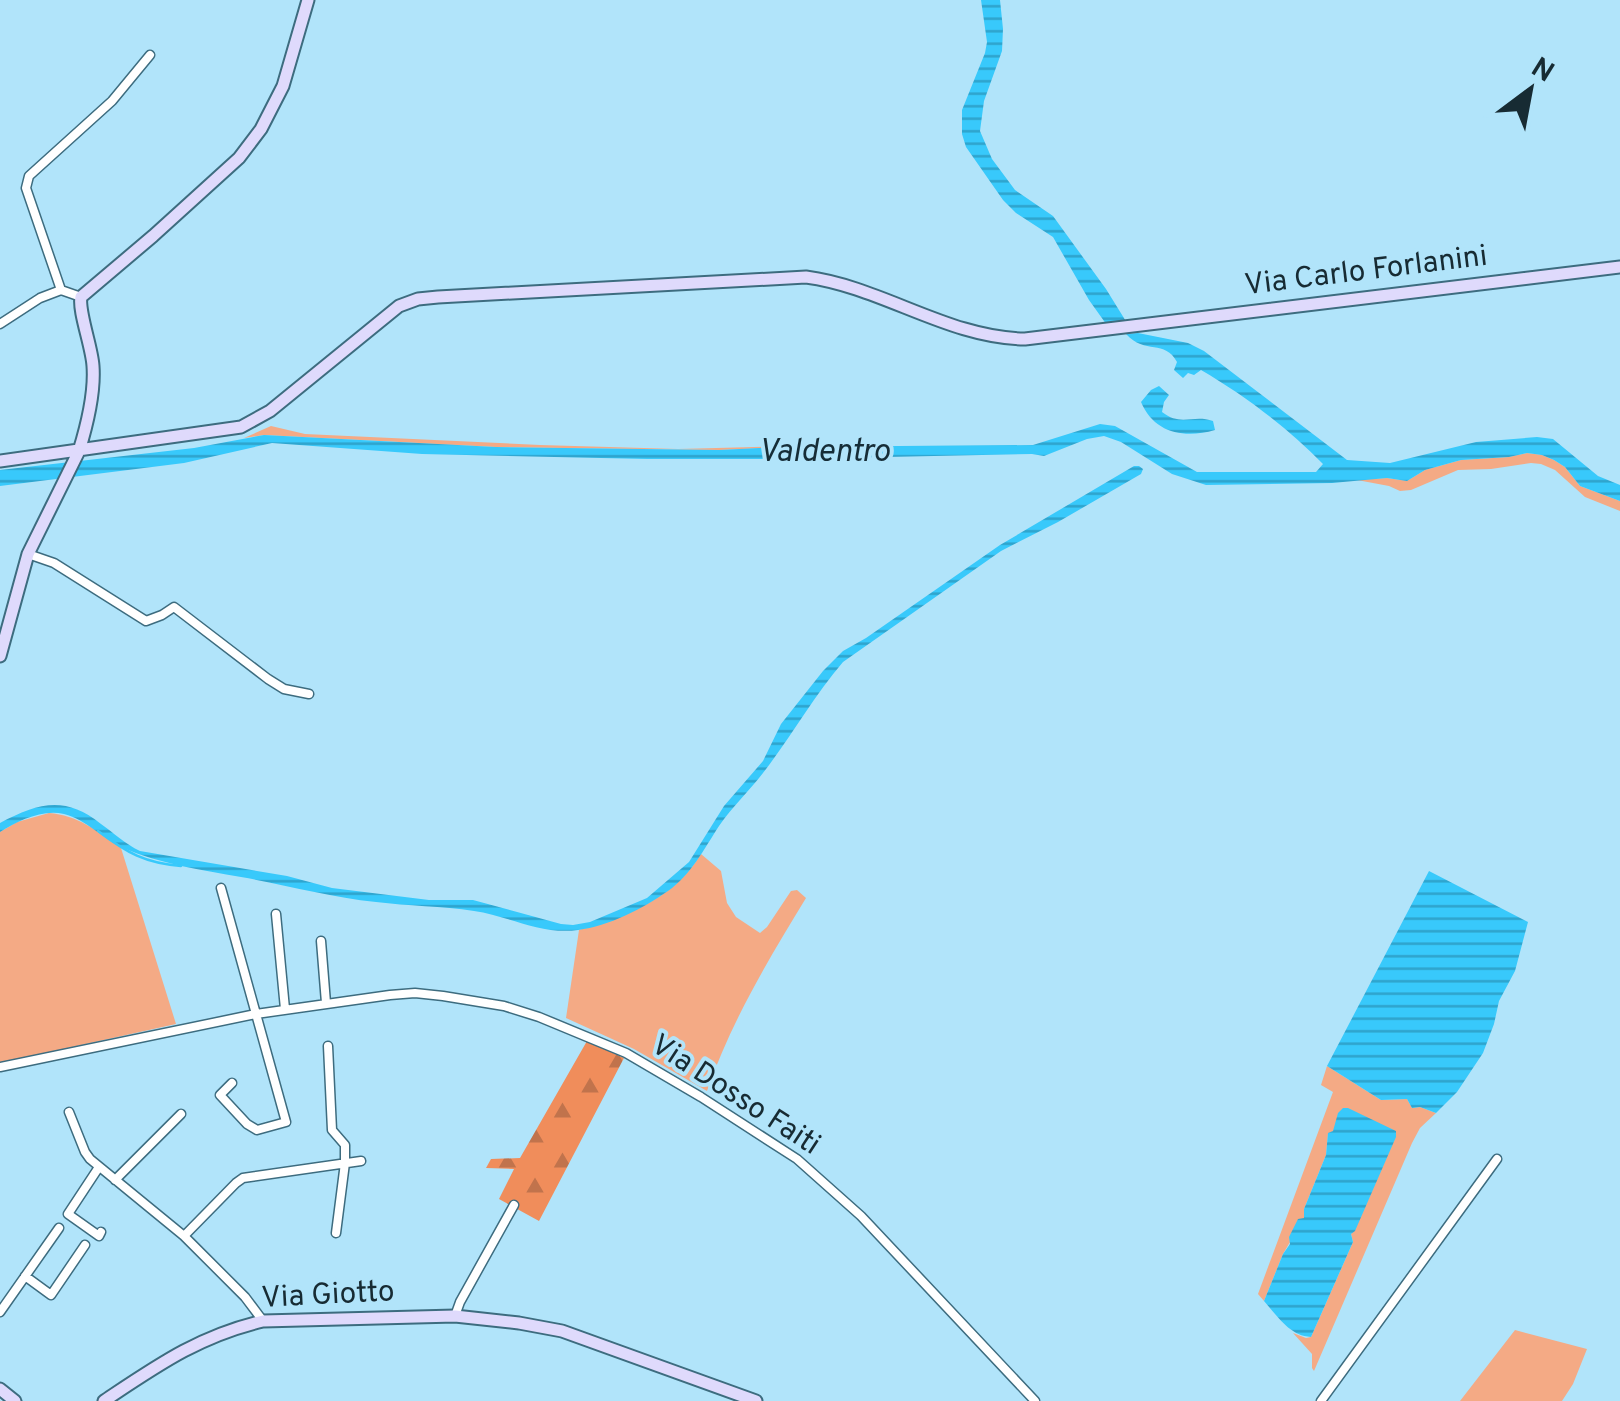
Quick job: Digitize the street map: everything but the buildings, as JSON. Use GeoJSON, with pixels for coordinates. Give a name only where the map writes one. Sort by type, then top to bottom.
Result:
{"type":"FeatureCollection","features":[{"type":"Feature","properties":{"kind":"main road"},"geometry":{"type":"LineString","coordinates":[[0,656],[28,554],[76,455],[89,410],[94,368],[81,296],[239,158],[284,86],[308,0]]}},
{"type":"Feature","properties":{"kind":"main road","name":"Via Carlo Forlanini"},"geometry":{"type":"LineString","coordinates":[[76,455],[230,430],[251,423],[398,306],[438,296],[806,277],[845,285],[997,338],[1043,338],[1620,266]]}},
{"type":"Feature","properties":{"kind":"main road"},"geometry":{"type":"LineString","coordinates":[[0,461],[76,455]]}},
{"type":"Feature","properties":{"kind":"main road","name":"Via Giotto"},"geometry":{"type":"LineString","coordinates":[[104,1401],[182,1350],[216,1334],[263,1321],[455,1316],[562,1331],[756,1401]]}},
{"type":"Feature","properties":{"kind":"main road"},"geometry":{"type":"LineString","coordinates":[[0,1389],[16,1401]]}},
{"type":"Feature","properties":{"kind":"street"},"geometry":{"type":"LineString","coordinates":[[61,290],[26,188],[29,176],[112,101],[150,55]]}},
{"type":"Feature","properties":{"kind":"street"},"geometry":{"type":"LineString","coordinates":[[0,324],[40,298],[61,290],[81,296]]}},
{"type":"Feature","properties":{"kind":"street"},"geometry":{"type":"LineString","coordinates":[[28,554],[54,563],[146,621],[174,607],[268,680],[284,689],[308,694]]}},
{"type":"Feature","properties":{"kind":"street"},"geometry":{"type":"LineString","coordinates":[[221,888],[286,1122],[257,1130],[247,1124],[220,1095],[232,1083]]}},
{"type":"Feature","properties":{"kind":"street"},"geometry":{"type":"LineString","coordinates":[[276,914],[285,1008]]}},
{"type":"Feature","properties":{"kind":"street"},"geometry":{"type":"LineString","coordinates":[[321,941],[326,1002]]}},
{"type":"Feature","properties":{"kind":"street","name":"Via Dosso Faiti"},"geometry":{"type":"LineString","coordinates":[[0,1067],[326,1002],[415,993],[504,1006],[626,1053],[797,1159],[861,1216],[1035,1401]]}},
{"type":"Feature","properties":{"kind":"street"},"geometry":{"type":"LineString","coordinates":[[328,1046],[332,1130],[345,1145],[336,1234]]}},
{"type":"Feature","properties":{"kind":"street"},"geometry":{"type":"LineString","coordinates":[[68,1112],[85,1152],[184,1236],[245,1297],[263,1321]]}},
{"type":"Feature","properties":{"kind":"street"},"geometry":{"type":"LineString","coordinates":[[116,1180],[181,1114]]}},
{"type":"Feature","properties":{"kind":"street"},"geometry":{"type":"LineString","coordinates":[[1321,1401],[1496,1159]]}},
{"type":"Feature","properties":{"kind":"street"},"geometry":{"type":"LineString","coordinates":[[184,1236],[243,1178],[361,1161]]}},
{"type":"Feature","properties":{"kind":"street"},"geometry":{"type":"LineString","coordinates":[[99,1167],[68,1214],[99,1236],[101,1232]]}},
{"type":"Feature","properties":{"kind":"street"},"geometry":{"type":"LineString","coordinates":[[455,1316],[514,1206]]}},
{"type":"Feature","properties":{"kind":"street"},"geometry":{"type":"LineString","coordinates":[[0,1312],[59,1228]]}},
{"type":"Feature","properties":{"kind":"street"},"geometry":{"type":"LineString","coordinates":[[25,1276],[52,1295],[85,1245]]}},
{"type":"Feature","properties":{"kind":"shaded area"},"geometry":{"type":"Polygon","coordinates":[[[271,426],[305,434],[540,445],[678,449],[828,445],[719,450],[496,447],[264,435],[244,438],[271,426]]]}},
{"type":"Feature","properties":{"kind":"shaded area"},"geometry":{"type":"Polygon","coordinates":[[[1527,453],[1554,460],[1580,486],[1620,501],[1620,511],[1585,497],[1555,470],[1541,464],[1458,470],[1400,491],[1357,480],[1407,481],[1425,470],[1461,460],[1527,453]]]}},
{"type":"Feature","properties":{"kind":"shaded area"},"geometry":{"type":"Polygon","coordinates":[[[49,813],[78,820],[121,848],[176,1024],[0,1063],[0,832],[17,822],[49,813]]]}},
{"type":"Feature","properties":{"kind":"shaded area"},"geometry":{"type":"Polygon","coordinates":[[[701,854],[721,871],[727,903],[736,917],[760,933],[791,891],[797,890],[806,898],[739,1016],[707,1091],[634,1049],[566,1018],[579,930],[648,904],[677,883],[701,854]]]}},
{"type":"Feature","properties":{"kind":"shaded area"},"geometry":{"type":"Polygon","coordinates":[[[1327,1066],[1381,1100],[1407,1099],[1412,1108],[1436,1113],[1420,1128],[1412,1143],[1314,1371],[1312,1354],[1293,1333],[1311,1337],[1353,1242],[1351,1234],[1395,1137],[1337,1124],[1328,1134],[1326,1155],[1304,1218],[1283,1254],[1264,1301],[1258,1294],[1333,1092],[1321,1085],[1327,1066]]]}},
{"type":"Feature","properties":{"kind":"shaded area"},"geometry":{"type":"Polygon","coordinates":[[[1515,1330],[1587,1349],[1562,1401],[1460,1401],[1515,1330]]]}},
{"type":"Feature","properties":{"kind":"green space"},"geometry":{"type":"Polygon","coordinates":[[[587,1041],[624,1058],[539,1221],[499,1199],[514,1169],[486,1168],[491,1159],[520,1158],[587,1041]]]}},
{"type":"Feature","properties":{"kind":"water"},"geometry":{"type":"Polygon","coordinates":[[[981,0],[1000,0],[1003,29],[1002,51],[984,101],[980,131],[992,159],[1015,190],[1053,216],[1127,323],[1109,328],[1053,237],[1003,200],[966,147],[962,110],[987,42],[981,0]]]}},
{"type":"Feature","properties":{"kind":"water","name":"Valdentro"},"geometry":{"type":"Polygon","coordinates":[[[1126,334],[1188,343],[1204,351],[1347,460],[1390,463],[1476,442],[1553,439],[1598,476],[1620,485],[1620,501],[1580,486],[1554,460],[1527,453],[1461,460],[1425,470],[1407,481],[1387,478],[1206,485],[1172,474],[1121,442],[1104,436],[1044,456],[790,459],[422,454],[272,443],[184,463],[0,486],[0,470],[194,448],[264,435],[496,447],[719,450],[1033,445],[1100,424],[1115,426],[1197,472],[1316,472],[1323,464],[1233,390],[1201,370],[1183,378],[1174,370],[1177,362],[1167,351],[1140,344],[1126,334]]]}},
{"type":"Feature","properties":{"kind":"water"},"geometry":{"type":"Polygon","coordinates":[[[1159,386],[1169,395],[1162,412],[1175,419],[1213,421],[1215,430],[1181,433],[1154,421],[1141,402],[1159,386]]]}},
{"type":"Feature","properties":{"kind":"water"},"geometry":{"type":"Polygon","coordinates":[[[1134,466],[1143,469],[1141,474],[1001,551],[843,662],[684,877],[647,904],[601,925],[551,930],[487,913],[359,900],[181,866],[123,848],[64,814],[39,815],[0,832],[0,823],[27,811],[63,806],[88,815],[140,851],[287,876],[332,888],[429,900],[473,900],[561,924],[590,922],[647,898],[689,862],[724,806],[763,761],[781,724],[843,651],[1000,545],[1134,466]]]}},
{"type":"Feature","properties":{"kind":"water"},"geometry":{"type":"Polygon","coordinates":[[[1429,871],[1528,922],[1515,971],[1499,1001],[1483,1053],[1457,1092],[1436,1113],[1412,1108],[1407,1099],[1381,1100],[1327,1066],[1429,871]]]}},
{"type":"Feature","properties":{"kind":"water"},"geometry":{"type":"Polygon","coordinates":[[[1343,1108],[1396,1131],[1396,1137],[1351,1234],[1353,1242],[1311,1337],[1304,1336],[1279,1319],[1264,1301],[1290,1244],[1289,1237],[1298,1219],[1304,1218],[1326,1155],[1328,1133],[1333,1131],[1343,1108]]]}},
{"type":"Feature","properties":{"kind":"waterway"},"geometry":{"type":"LineString","coordinates":[[98,831],[137,856],[181,866]]}}]}
